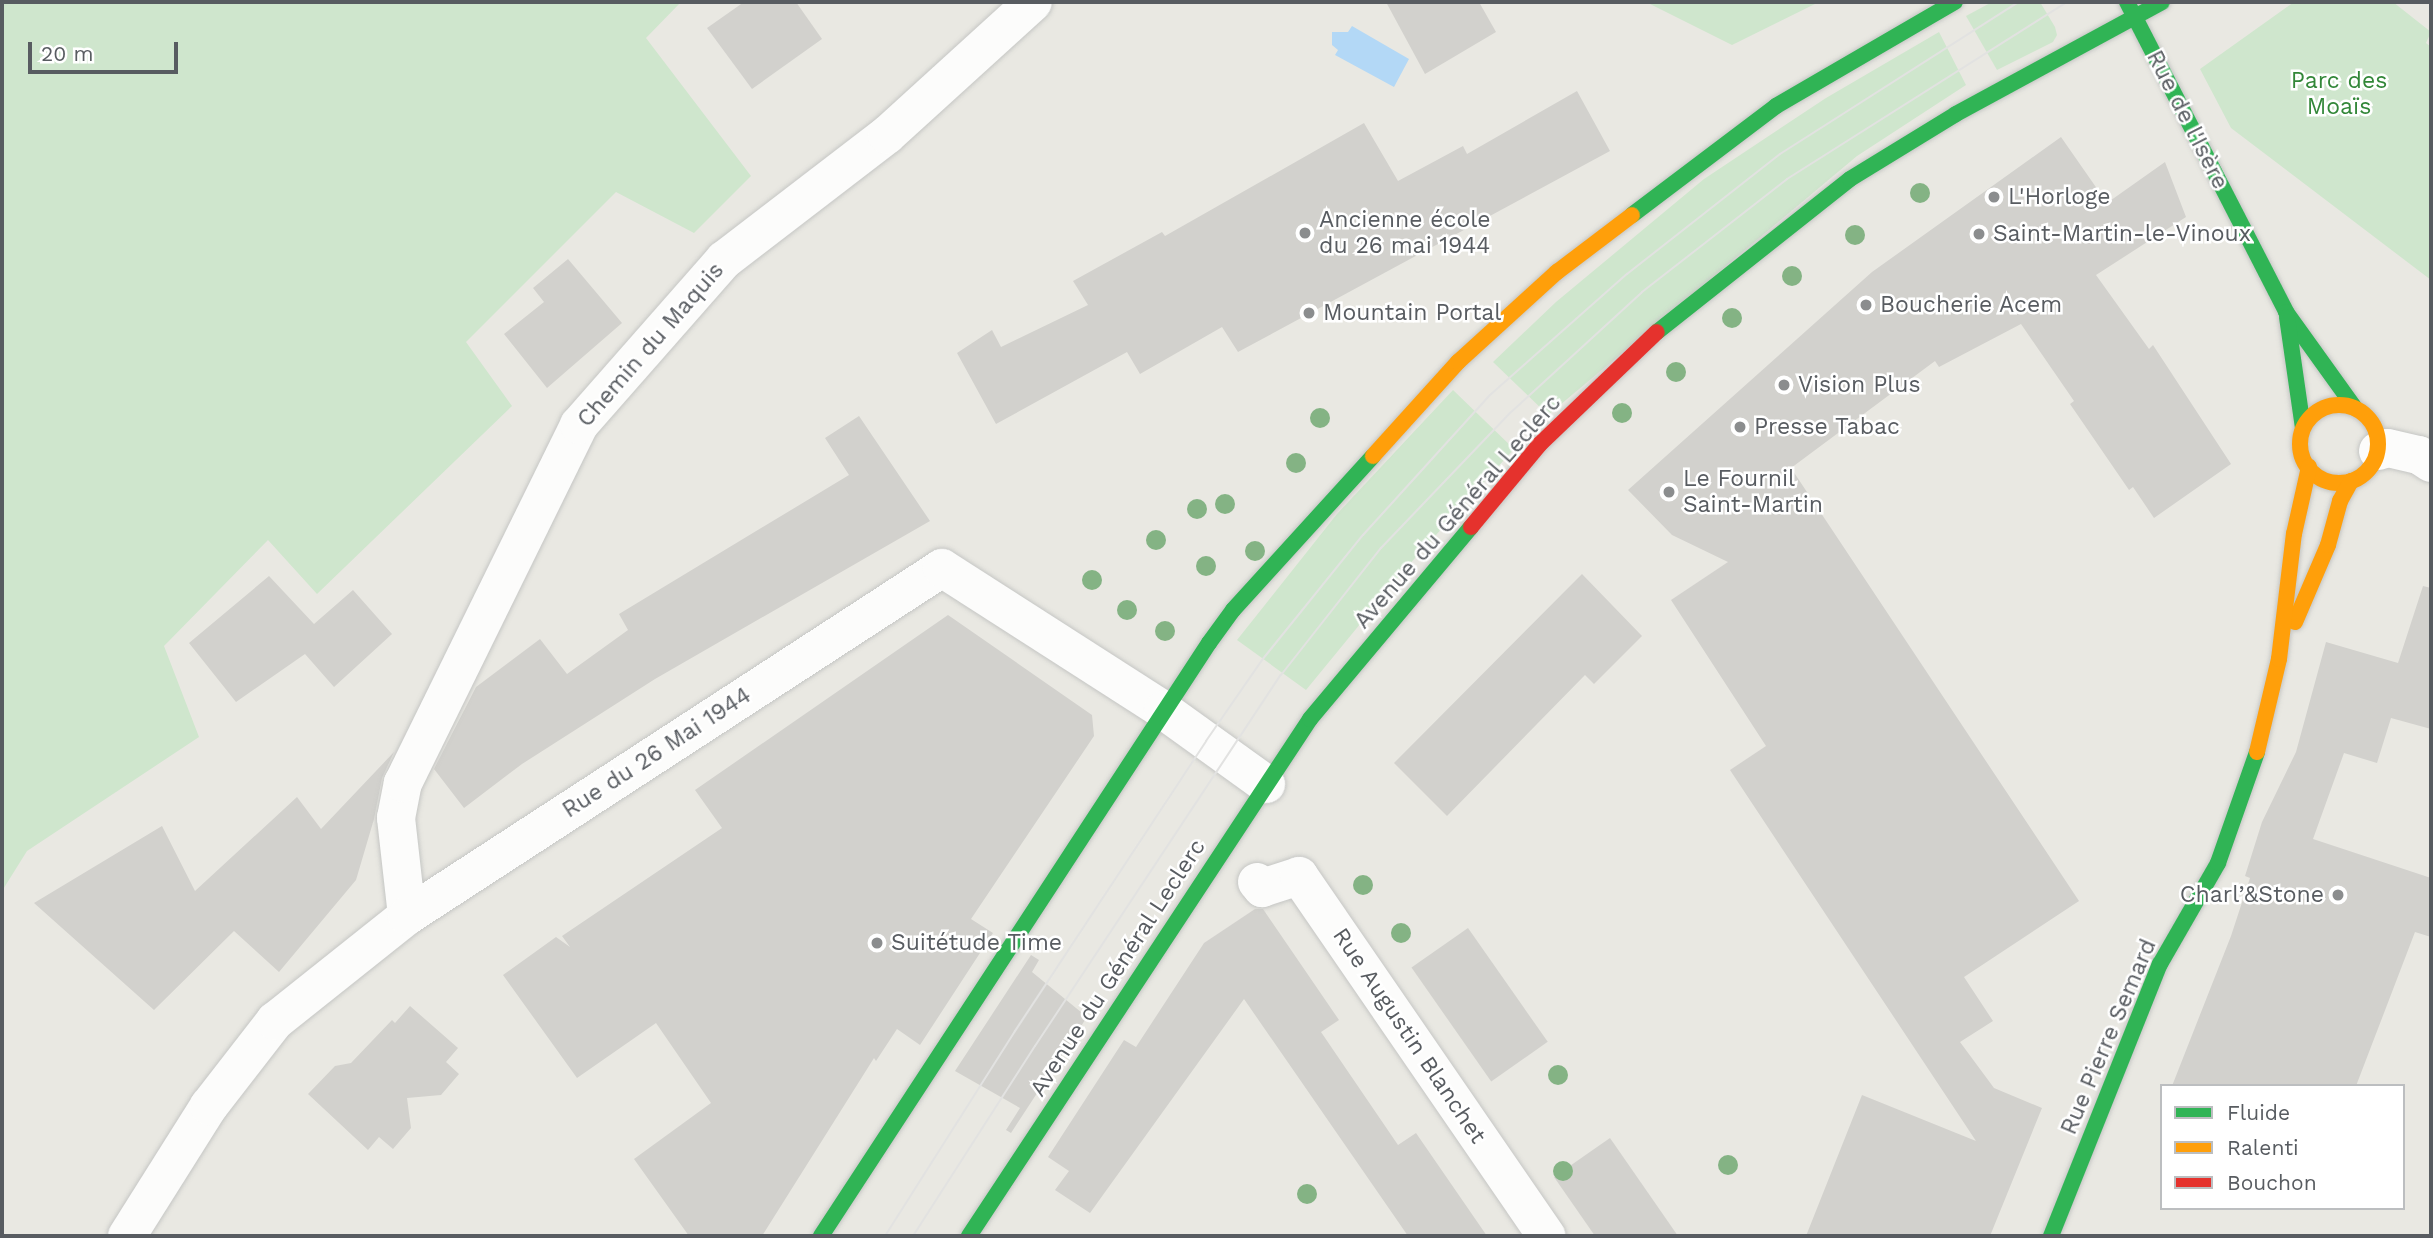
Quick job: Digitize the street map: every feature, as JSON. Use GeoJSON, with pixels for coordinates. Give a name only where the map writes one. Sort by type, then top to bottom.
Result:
{"type":"FeatureCollection","features":[{"type":"Feature","properties":{"kind":"main road"},"geometry":{"type":"LineString","coordinates":[[821,1236],[1163,710],[1233,610],[1458,362],[1547,281],[1662,189],[1776,106],[1955,2]]}},
{"type":"Feature","properties":{"kind":"main road","name":"Avenue du Général Leclerc"},"geometry":{"type":"LineString","coordinates":[[969,1236],[1310,719],[1539,445],[1645,342],[1850,179],[2131,8],[2162,2]]}},
{"type":"Feature","properties":{"kind":"main road","name":"Rue de l'Isère"},"geometry":{"type":"LineString","coordinates":[[2131,8],[2164,78],[2286,312],[2355,408]]}},
{"type":"Feature","properties":{"kind":"main road","name":"Rue de l'Isère"},"geometry":{"type":"LineString","coordinates":[[2286,312],[2303,428]]}},
{"type":"Feature","properties":{"kind":"main road"},"geometry":{"type":"LineString","coordinates":[[2331,405],[2355,408],[2374,425],[2378,451],[2369,470],[2351,481],[2328,481],[2309,467],[2301,449],[2303,428],[2319,410],[2331,405]]}},
{"type":"Feature","properties":{"kind":"main road","name":"Rue Pierre Semard"},"geometry":{"type":"LineString","coordinates":[[2051,1236],[2160,964],[2218,863],[2259,745],[2279,659],[2294,534],[2309,467]]}},
{"type":"Feature","properties":{"kind":"main road","name":"Rue Pierre Semard"},"geometry":{"type":"LineString","coordinates":[[2279,659],[2328,545],[2340,501],[2351,481]]}},
{"type":"Feature","properties":{"kind":"street","name":"Chemin du Maquis"},"geometry":{"type":"LineString","coordinates":[[407,916],[396,818],[402,783],[579,425],[724,260],[887,135],[1033,2]]}},
{"type":"Feature","properties":{"kind":"street"},"geometry":{"type":"LineString","coordinates":[[2378,451],[2388,448],[2409,452],[2431,463]]}},
{"type":"Feature","properties":{"kind":"street","name":"Rue du 26 Mai 1944"},"geometry":{"type":"LineString","coordinates":[[127,1236],[209,1106],[275,1020],[407,916],[942,568],[1163,710],[1266,783]]}},
{"type":"Feature","properties":{"kind":"street","name":"Rue Augustin Blanchet"},"geometry":{"type":"LineString","coordinates":[[1257,882],[1262,888],[1299,876],[1546,1236]]}},
{"type":"Feature","properties":{"kind":"green space"},"geometry":{"type":"Polygon","coordinates":[[[2,2],[681,2],[646,38],[751,176],[694,233],[616,192],[466,342],[512,406],[317,594],[268,540],[164,646],[199,737],[27,851],[2,891],[2,2]]]}},
{"type":"Feature","properties":{"kind":"green space"},"geometry":{"type":"Polygon","coordinates":[[[1646,2],[1819,2],[1732,45],[1646,2]]]}},
{"type":"Feature","properties":{"kind":"green space"},"geometry":{"type":"Polygon","coordinates":[[[1992,2],[2040,2],[2055,27],[2057,35],[2053,42],[1997,70],[1966,16],[1992,2]]]}},
{"type":"Feature","properties":{"kind":"green space","name":"Parc des Moaïs"},"geometry":{"type":"Polygon","coordinates":[[[2294,2],[2393,2],[2431,32],[2426,43],[2431,47],[2431,280],[2231,128],[2200,69],[2294,2]]]}},
{"type":"Feature","properties":{"kind":"green space"},"geometry":{"type":"Polygon","coordinates":[[[1939,32],[1966,85],[1857,156],[1548,415],[1493,362],[1556,302],[1704,179],[1826,98],[1939,32]]]}},
{"type":"Feature","properties":{"kind":"green space"},"geometry":{"type":"Polygon","coordinates":[[[1453,390],[1514,449],[1406,568],[1306,690],[1237,640],[1337,514],[1453,390]]]}},
{"type":"Feature","properties":{"kind":"water"},"geometry":{"type":"Polygon","coordinates":[[[1352,26],[1409,59],[1394,87],[1335,55],[1338,50],[1332,45],[1332,32],[1348,32],[1352,26]]]}},
{"type":"Feature","properties":{"kind":"building"},"geometry":{"type":"Polygon","coordinates":[[[744,2],[796,2],[822,39],[752,89],[707,28],[744,2]]]}},
{"type":"Feature","properties":{"kind":"building"},"geometry":{"type":"Polygon","coordinates":[[[1386,2],[1479,2],[1496,32],[1425,74],[1386,2]]]}},
{"type":"Feature","properties":{"kind":"building"},"geometry":{"type":"Polygon","coordinates":[[[1577,91],[1610,151],[1238,352],[1222,327],[1140,374],[1127,352],[996,424],[957,353],[992,330],[1001,347],[1088,305],[1073,281],[1162,232],[1165,236],[1364,123],[1398,181],[1463,146],[1467,154],[1577,91]]]}},
{"type":"Feature","properties":{"kind":"building"},"geometry":{"type":"Polygon","coordinates":[[[2061,137],[2107,203],[2165,162],[2186,217],[2096,275],[2149,349],[2153,345],[2231,464],[2154,518],[2133,487],[2129,490],[2070,404],[2074,401],[2021,324],[1939,367],[1935,361],[1791,468],[2079,901],[1964,977],[1993,1021],[1960,1042],[1994,1088],[2042,1108],[1990,1236],[1806,1236],[1862,1095],[1976,1141],[1730,770],[1766,746],[1671,600],[1728,562],[1672,535],[1628,490],[1872,272],[2061,137]]]}},
{"type":"Feature","properties":{"kind":"building"},"geometry":{"type":"Polygon","coordinates":[[[568,259],[622,323],[547,388],[504,334],[544,302],[533,288],[568,259]]]}},
{"type":"Feature","properties":{"kind":"building"},"geometry":{"type":"Polygon","coordinates":[[[859,416],[930,521],[655,679],[522,764],[464,808],[434,769],[476,687],[540,639],[567,674],[628,630],[619,614],[849,475],[825,438],[859,416]]]}},
{"type":"Feature","properties":{"kind":"building"},"geometry":{"type":"Polygon","coordinates":[[[1582,574],[1642,636],[1594,684],[1585,675],[1447,816],[1394,763],[1582,574]]]}},
{"type":"Feature","properties":{"kind":"building"},"geometry":{"type":"Polygon","coordinates":[[[269,576],[314,624],[353,590],[392,634],[334,687],[305,654],[236,702],[189,643],[269,576]]]}},
{"type":"Feature","properties":{"kind":"building"},"geometry":{"type":"Polygon","coordinates":[[[2423,586],[2431,588],[2431,729],[2391,718],[2377,763],[2344,753],[2313,839],[2431,878],[2431,937],[2415,932],[2357,1084],[2173,1084],[2231,936],[2250,878],[2245,876],[2262,822],[2296,752],[2326,642],[2398,663],[2423,586]]]}},
{"type":"Feature","properties":{"kind":"building"},"geometry":{"type":"Polygon","coordinates":[[[948,615],[1092,715],[1094,736],[971,919],[993,933],[920,1045],[897,1029],[876,1061],[874,1058],[762,1236],[689,1236],[634,1159],[711,1103],[656,1023],[577,1078],[503,975],[556,937],[570,947],[562,936],[722,828],[695,790],[948,615]]]}},
{"type":"Feature","properties":{"kind":"building"},"geometry":{"type":"Polygon","coordinates":[[[394,752],[382,778],[374,819],[356,880],[279,972],[234,931],[154,1010],[34,903],[162,826],[195,891],[297,797],[321,829],[394,752]]]}},
{"type":"Feature","properties":{"kind":"building"},"geometry":{"type":"Polygon","coordinates":[[[1255,909],[1263,909],[1339,1020],[1321,1032],[1398,1145],[1416,1133],[1487,1236],[1408,1236],[1244,999],[1090,1213],[1055,1190],[1069,1171],[1048,1157],[1124,1040],[1136,1047],[1204,943],[1255,909]]]}},
{"type":"Feature","properties":{"kind":"building"},"geometry":{"type":"Polygon","coordinates":[[[1468,928],[1548,1042],[1491,1081],[1411,968],[1468,928]]]}},
{"type":"Feature","properties":{"kind":"building"},"geometry":{"type":"Polygon","coordinates":[[[1031,955],[1039,960],[1032,972],[1087,1017],[1011,1133],[1006,1130],[1020,1108],[955,1071],[1031,955]]]}},
{"type":"Feature","properties":{"kind":"building"},"geometry":{"type":"Polygon","coordinates":[[[410,1006],[458,1048],[446,1062],[459,1074],[441,1095],[407,1098],[411,1128],[393,1149],[379,1137],[368,1150],[308,1094],[335,1066],[351,1063],[392,1020],[395,1023],[410,1006]]]}},
{"type":"Feature","properties":{"kind":"building"},"geometry":{"type":"Polygon","coordinates":[[[1610,1138],[1678,1236],[1595,1236],[1554,1177],[1610,1138]]]}},
{"type":"Feature","properties":{"kind":"tram line"},"geometry":{"type":"LineString","coordinates":[[885,1236],[1015,1031],[1262,660],[1363,535],[1490,395],[1627,274],[1780,154],[2019,2]]}},
{"type":"Feature","properties":{"kind":"tram line"},"geometry":{"type":"LineString","coordinates":[[913,1236],[1035,1046],[1281,675],[1381,548],[1509,414],[1642,292],[1787,179],[2067,2]]}},
{"type":"Feature","properties":{"kind":"traffic: fast"},"geometry":{"type":"LineString","coordinates":[[1632,215],[1776,106],[1955,2]]}},
{"type":"Feature","properties":{"kind":"traffic: fast"},"geometry":{"type":"LineString","coordinates":[[2127,2],[2286,312],[2355,408]]}},
{"type":"Feature","properties":{"kind":"traffic: fast"},"geometry":{"type":"LineString","coordinates":[[1657,332],[1850,179],[1956,114],[2162,2]]}},
{"type":"Feature","properties":{"kind":"traffic: fast"},"geometry":{"type":"LineString","coordinates":[[2287,317],[2303,428]]}},
{"type":"Feature","properties":{"kind":"traffic: fast"},"geometry":{"type":"LineString","coordinates":[[821,1236],[1209,643],[1233,610],[1373,456]]}},
{"type":"Feature","properties":{"kind":"traffic: fast"},"geometry":{"type":"LineString","coordinates":[[969,1236],[1310,719],[1471,527]]}},
{"type":"Feature","properties":{"kind":"traffic: fast"},"geometry":{"type":"LineString","coordinates":[[2051,1236],[2160,964],[2218,863],[2257,752]]}},
{"type":"Feature","properties":{"kind":"traffic: slow"},"geometry":{"type":"LineString","coordinates":[[1373,456],[1458,362],[1557,272],[1632,215]]}},
{"type":"Feature","properties":{"kind":"traffic: slow"},"geometry":{"type":"LineString","coordinates":[[2339,405],[2354,408],[2371,422],[2378,444],[2375,459],[2361,476],[2339,483],[2324,480],[2307,466],[2300,444],[2303,429],[2317,412],[2339,405]]}},
{"type":"Feature","properties":{"kind":"traffic: slow"},"geometry":{"type":"LineString","coordinates":[[2257,752],[2279,659],[2294,534],[2309,467]]}},
{"type":"Feature","properties":{"kind":"traffic: slow"},"geometry":{"type":"LineString","coordinates":[[2295,622],[2328,545],[2340,501],[2351,481]]}},
{"type":"Feature","properties":{"kind":"traffic: jam"},"geometry":{"type":"LineString","coordinates":[[1471,527],[1539,445],[1657,332]]}},
{"type":"Feature","properties":{"kind":"place","name":"L'Horloge"},"geometry":{"type":"Point","coordinates":[1994,197]}},
{"type":"Feature","properties":{"kind":"place","name":"Ancienne école du 26 mai 1944"},"geometry":{"type":"Point","coordinates":[1305,233]}},
{"type":"Feature","properties":{"kind":"place","name":"Saint-Martin-le-Vinoux"},"geometry":{"type":"Point","coordinates":[1979,234]}},
{"type":"Feature","properties":{"kind":"place","name":"Boucherie Acem"},"geometry":{"type":"Point","coordinates":[1866,305]}},
{"type":"Feature","properties":{"kind":"place","name":"Mountain Portal"},"geometry":{"type":"Point","coordinates":[1309,313]}},
{"type":"Feature","properties":{"kind":"place","name":"Vision Plus"},"geometry":{"type":"Point","coordinates":[1784,385]}},
{"type":"Feature","properties":{"kind":"place","name":"Presse Tabac"},"geometry":{"type":"Point","coordinates":[1740,427]}},
{"type":"Feature","properties":{"kind":"place","name":"Le Fournil Saint-Martin"},"geometry":{"type":"Point","coordinates":[1669,492]}},
{"type":"Feature","properties":{"kind":"place","name":"Charl’&Stone"},"geometry":{"type":"Point","coordinates":[2338,895]}},
{"type":"Feature","properties":{"kind":"place","name":"Suitétude Time"},"geometry":{"type":"Point","coordinates":[877,943]}}]}
